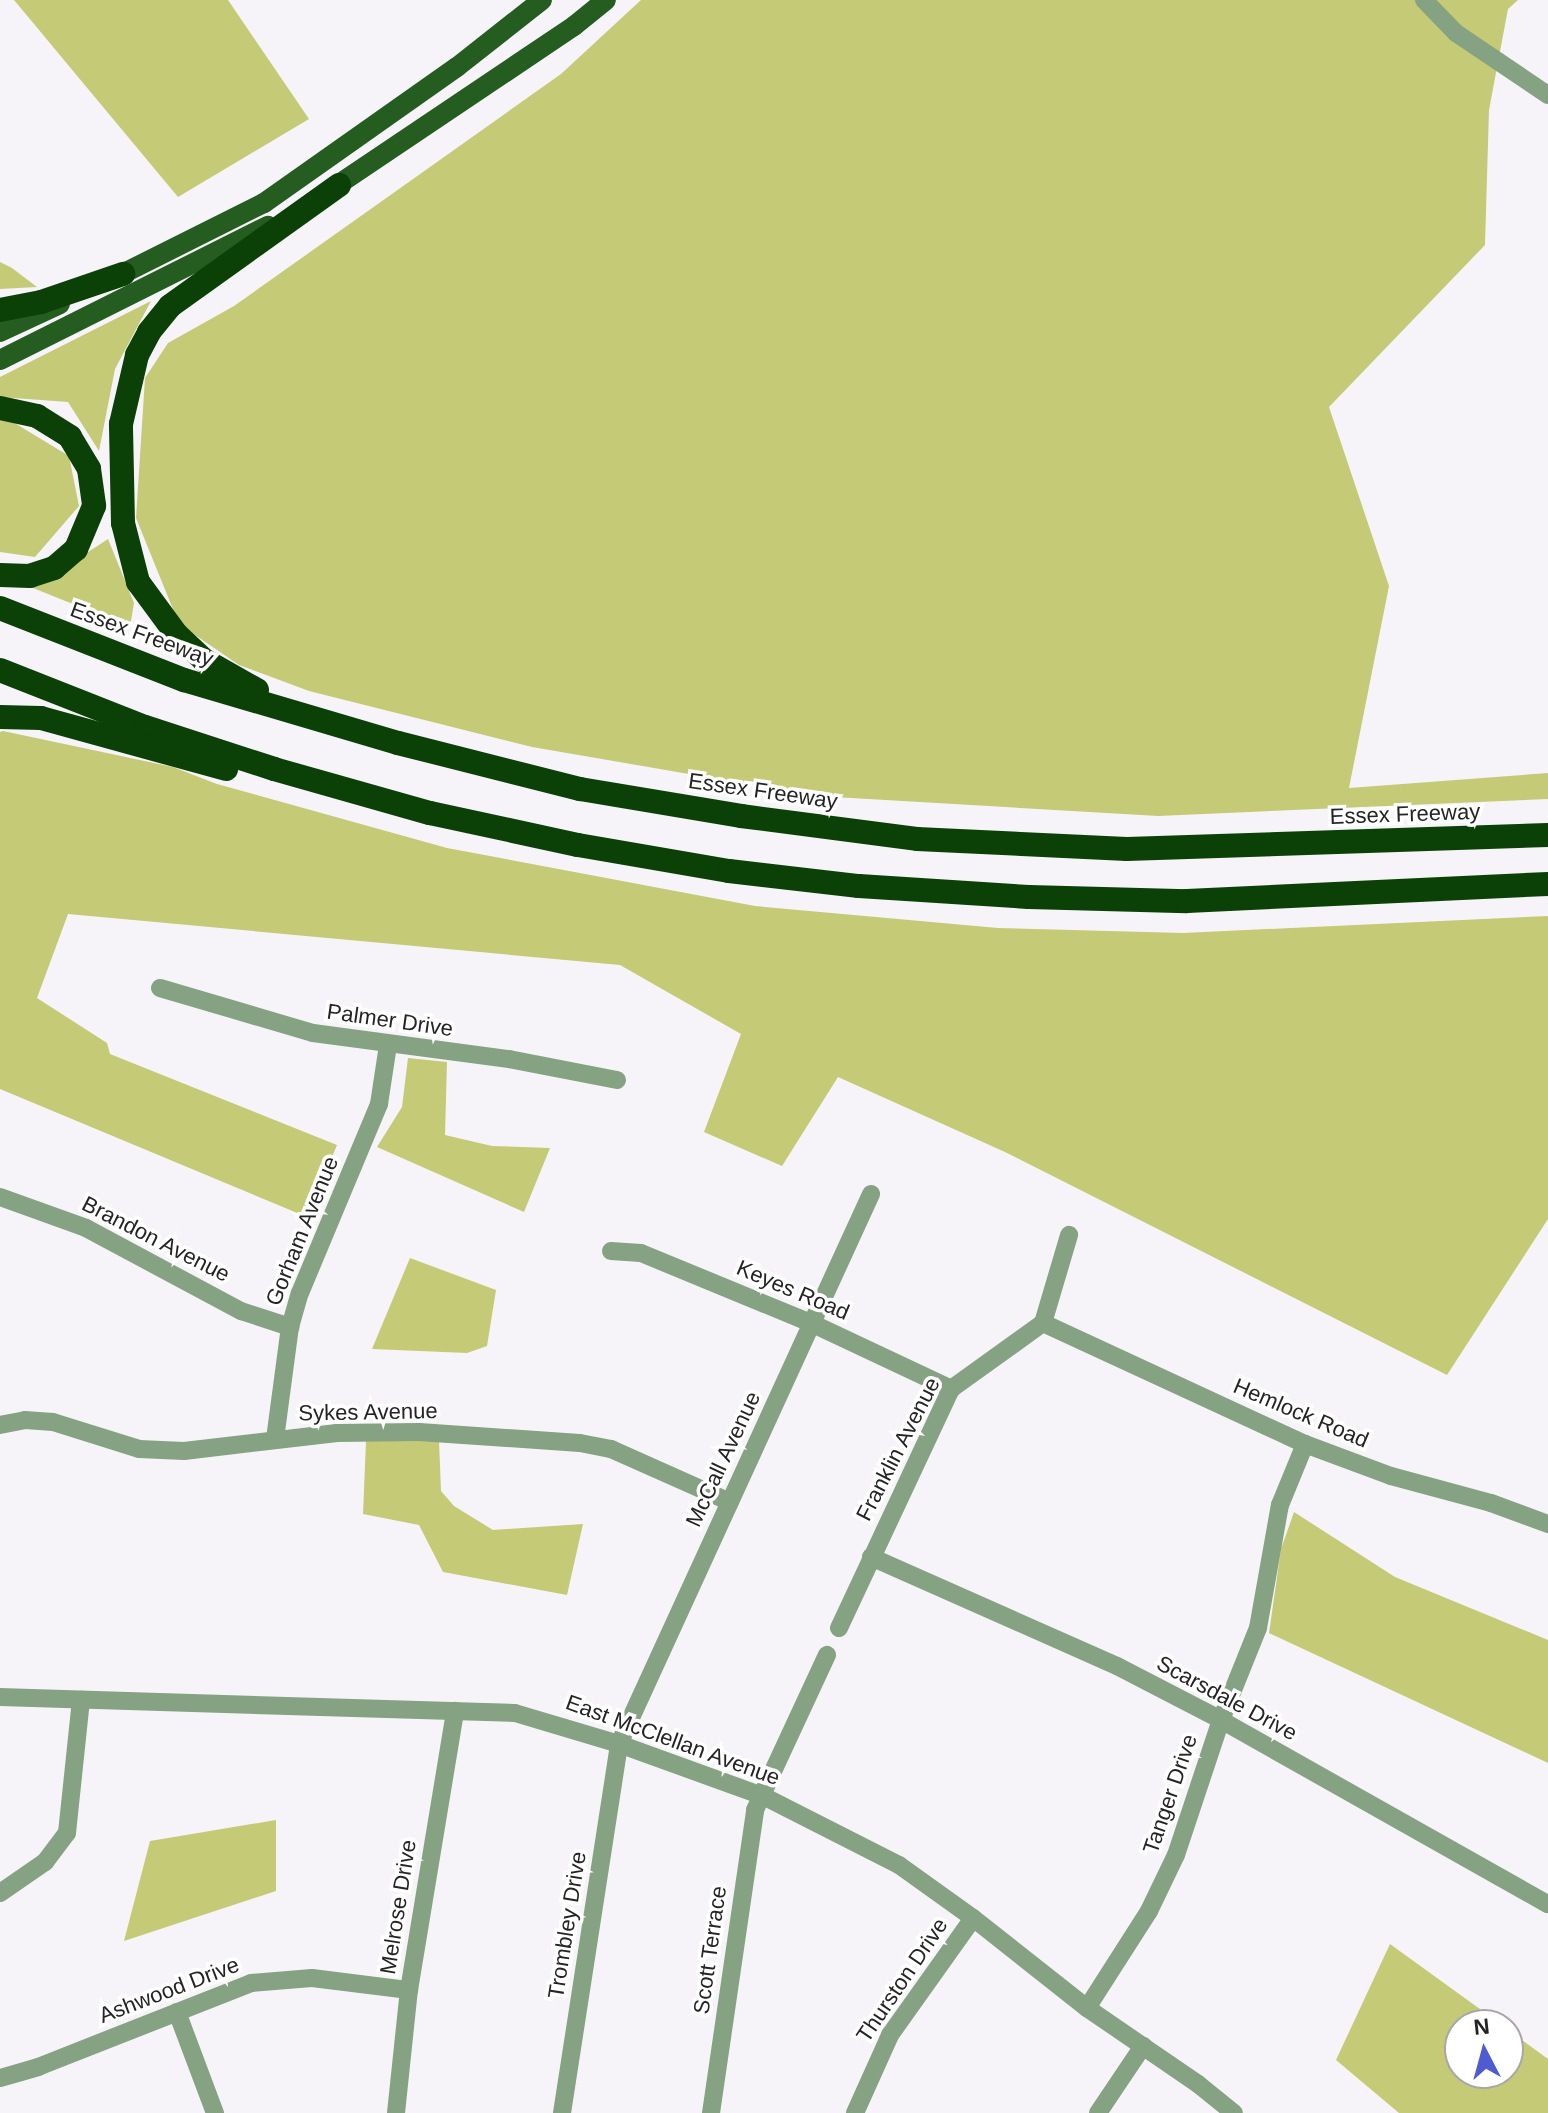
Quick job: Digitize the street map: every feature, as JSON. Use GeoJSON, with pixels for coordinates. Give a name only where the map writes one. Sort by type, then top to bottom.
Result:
{"type":"FeatureCollection","features":[{"type":"Feature","properties":{"kind":"highway"},"geometry":{"type":"LineString","coordinates":[[339,185],[170,306],[149,332],[137,355],[121,424],[123,523],[138,582],[177,635],[204,660],[275,700],[398,743]]}},
{"type":"Feature","properties":{"kind":"highway"},"geometry":{"type":"LineString","coordinates":[[0,310],[41,302],[123,274]]}},
{"type":"Feature","properties":{"kind":"highway"},"geometry":{"type":"LineString","coordinates":[[0,408],[37,416],[70,437],[89,469],[94,495],[88,529],[66,559],[54,568],[30,576],[0,575]]}},
{"type":"Feature","properties":{"kind":"highway","name":"Essex Freeway"},"geometry":{"type":"LineString","coordinates":[[0,608],[184,680],[398,743],[580,789],[741,816],[917,839],[1127,849],[1548,835]]}},
{"type":"Feature","properties":{"kind":"highway"},"geometry":{"type":"LineString","coordinates":[[0,670],[217,750],[430,813]]}},
{"type":"Feature","properties":{"kind":"highway"},"geometry":{"type":"LineString","coordinates":[[0,717],[41,718],[294,788],[578,845],[729,871],[859,886],[1029,897],[1187,901],[1548,884]]}},
{"type":"Feature","properties":{"kind":"main road"},"geometry":{"type":"LineString","coordinates":[[0,332],[264,203],[457,67],[542,0]]}},
{"type":"Feature","properties":{"kind":"main road"},"geometry":{"type":"LineString","coordinates":[[513,67],[590,0]]}},
{"type":"Feature","properties":{"kind":"main road"},"geometry":{"type":"LineString","coordinates":[[0,360],[258,231],[339,185],[606,0]]}},
{"type":"Feature","properties":{"kind":"street"},"geometry":{"type":"LineString","coordinates":[[1424,0],[1456,33],[1548,95]]}},
{"type":"Feature","properties":{"kind":"street","name":"Palmer Drive"},"geometry":{"type":"LineString","coordinates":[[160,988],[313,1033],[509,1059],[617,1080]]}},
{"type":"Feature","properties":{"kind":"street","name":"Gorham Avenue"},"geometry":{"type":"LineString","coordinates":[[275,1439],[290,1327],[300,1293],[379,1104],[388,1045]]}},
{"type":"Feature","properties":{"kind":"street","name":"McCall Avenue"},"geometry":{"type":"LineString","coordinates":[[619,1744],[871,1194]]}},
{"type":"Feature","properties":{"kind":"street","name":"Brandon Avenue"},"geometry":{"type":"LineString","coordinates":[[0,1197],[86,1228],[241,1311],[290,1327]]}},
{"type":"Feature","properties":{"kind":"street"},"geometry":{"type":"LineString","coordinates":[[1043,1323],[1069,1235]]}},
{"type":"Feature","properties":{"kind":"street","name":"Keyes Road"},"geometry":{"type":"LineString","coordinates":[[611,1251],[641,1253],[811,1323],[951,1389]]}},
{"type":"Feature","properties":{"kind":"street","name":"Franklin Avenue"},"geometry":{"type":"LineString","coordinates":[[839,1628],[951,1389],[1043,1323]]}},
{"type":"Feature","properties":{"kind":"street","name":"Hemlock Road"},"geometry":{"type":"LineString","coordinates":[[1043,1323],[1305,1444],[1391,1476],[1491,1503],[1548,1524]]}},
{"type":"Feature","properties":{"kind":"street","name":"Sykes Avenue"},"geometry":{"type":"LineString","coordinates":[[0,1425],[25,1420],[53,1422],[139,1449],[184,1451],[337,1433],[419,1432],[580,1443],[611,1449],[730,1502]]}},
{"type":"Feature","properties":{"kind":"street","name":"Tanger Drive"},"geometry":{"type":"LineString","coordinates":[[1087,2008],[1149,1911],[1176,1855],[1221,1720],[1258,1628],[1280,1505],[1305,1444]]}},
{"type":"Feature","properties":{"kind":"street","name":"Scarsdale Drive"},"geometry":{"type":"LineString","coordinates":[[871,1557],[1117,1666],[1221,1720],[1548,1904]]}},
{"type":"Feature","properties":{"kind":"street"},"geometry":{"type":"LineString","coordinates":[[763,1796],[827,1655]]}},
{"type":"Feature","properties":{"kind":"street","name":"East McClellan Avenue"},"geometry":{"type":"LineString","coordinates":[[0,1697],[529,1714],[619,1744],[763,1796],[899,1865],[973,1918],[1087,2008],[1234,2113]]}},
{"type":"Feature","properties":{"kind":"street"},"geometry":{"type":"LineString","coordinates":[[0,1893],[45,1862],[67,1833],[81,1700]]}},
{"type":"Feature","properties":{"kind":"street","name":"Melrose Drive"},"geometry":{"type":"LineString","coordinates":[[396,2113],[409,1990],[455,1711]]}},
{"type":"Feature","properties":{"kind":"street","name":"Trombley Drive"},"geometry":{"type":"LineString","coordinates":[[562,2113],[619,1744]]}},
{"type":"Feature","properties":{"kind":"street","name":"Scott Terrace"},"geometry":{"type":"LineString","coordinates":[[711,2113],[755,1810],[763,1796]]}},
{"type":"Feature","properties":{"kind":"street","name":"Thurston Drive"},"geometry":{"type":"LineString","coordinates":[[855,2113],[890,2035],[973,1918]]}},
{"type":"Feature","properties":{"kind":"street","name":"Ashwood Drive"},"geometry":{"type":"LineString","coordinates":[[0,2078],[38,2067],[251,1983],[312,1978],[409,1990]]}},
{"type":"Feature","properties":{"kind":"street"},"geometry":{"type":"LineString","coordinates":[[177,2012],[215,2113]]}},
{"type":"Feature","properties":{"kind":"street"},"geometry":{"type":"LineString","coordinates":[[1098,2113],[1143,2046]]}},
{"type":"Feature","properties":{"kind":"green space"},"geometry":{"type":"Polygon","coordinates":[[[14,0],[228,0],[309,119],[178,197],[14,0]]]}},
{"type":"Feature","properties":{"kind":"green space"},"geometry":{"type":"Polygon","coordinates":[[[641,0],[1518,0],[1508,9],[1489,110],[1485,245],[1329,407],[1389,586],[1349,788],[1548,773],[1548,799],[1158,816],[817,796],[532,747],[309,691],[239,665],[179,624],[136,518],[145,378],[168,343],[234,306],[561,74],[641,0]]]}},
{"type":"Feature","properties":{"kind":"green space"},"geometry":{"type":"Polygon","coordinates":[[[0,262],[12,268],[37,287],[0,289],[0,262]]]}},
{"type":"Feature","properties":{"kind":"green space"},"geometry":{"type":"Polygon","coordinates":[[[151,301],[115,369],[99,451],[68,402],[0,397],[0,377],[151,301]]]}},
{"type":"Feature","properties":{"kind":"green space"},"geometry":{"type":"Polygon","coordinates":[[[0,419],[8,419],[69,456],[79,506],[35,557],[0,552],[0,419]]]}},
{"type":"Feature","properties":{"kind":"green space"},"geometry":{"type":"Polygon","coordinates":[[[108,539],[134,603],[130,627],[33,588],[108,539]]]}},
{"type":"Feature","properties":{"kind":"green space"},"geometry":{"type":"Polygon","coordinates":[[[0,732],[173,767],[217,784],[447,848],[755,906],[998,928],[1183,933],[1548,916],[1548,1219],[1447,1375],[1005,1152],[838,1077],[782,1166],[704,1132],[741,1034],[620,965],[68,914],[37,998],[107,1043],[110,1054],[337,1145],[307,1217],[0,1089],[0,732]]]}},
{"type":"Feature","properties":{"kind":"green space"},"geometry":{"type":"Polygon","coordinates":[[[408,1058],[447,1062],[445,1135],[492,1146],[550,1148],[524,1212],[377,1147],[402,1107],[408,1058]]]}},
{"type":"Feature","properties":{"kind":"green space"},"geometry":{"type":"Polygon","coordinates":[[[410,1258],[496,1290],[487,1346],[467,1353],[372,1349],[410,1258]]]}},
{"type":"Feature","properties":{"kind":"green space"},"geometry":{"type":"Polygon","coordinates":[[[439,1440],[441,1491],[454,1506],[493,1530],[583,1524],[567,1595],[443,1572],[419,1525],[363,1514],[366,1441],[439,1440]]]}},
{"type":"Feature","properties":{"kind":"green space"},"geometry":{"type":"Polygon","coordinates":[[[1294,1512],[1395,1577],[1548,1640],[1548,1763],[1269,1633],[1281,1549],[1294,1512]]]}},
{"type":"Feature","properties":{"kind":"green space"},"geometry":{"type":"Polygon","coordinates":[[[276,1820],[276,1891],[124,1941],[150,1841],[276,1820]]]}},
{"type":"Feature","properties":{"kind":"green space"},"geometry":{"type":"Polygon","coordinates":[[[1390,1944],[1480,2009],[1444,2009],[1444,2089],[1524,2089],[1524,2042],[1548,2059],[1548,2113],[1399,2113],[1336,2060],[1390,1944]]]}}]}
